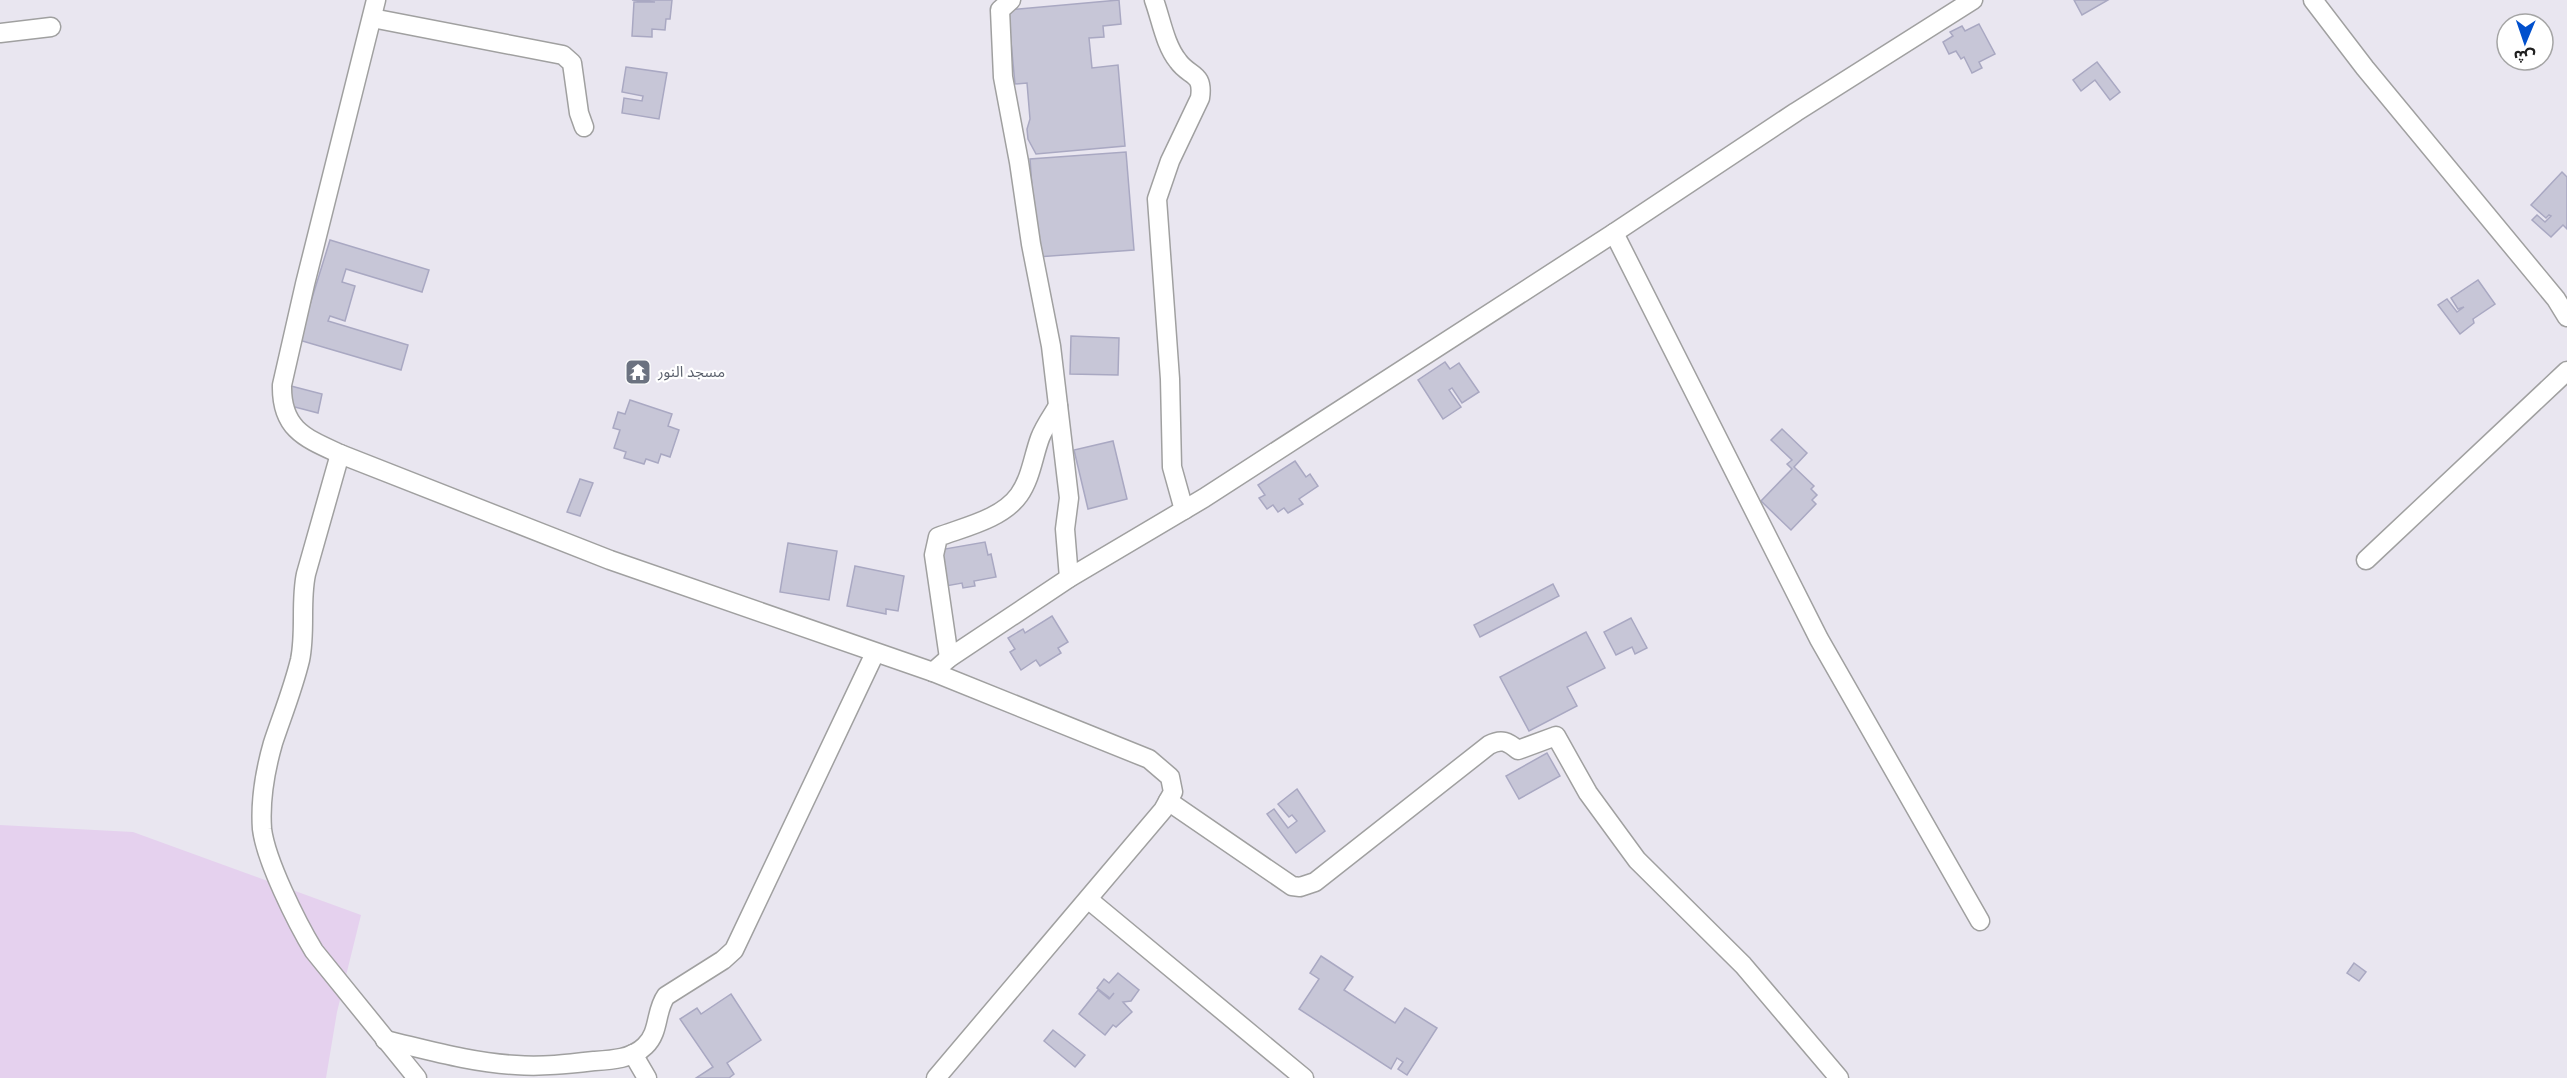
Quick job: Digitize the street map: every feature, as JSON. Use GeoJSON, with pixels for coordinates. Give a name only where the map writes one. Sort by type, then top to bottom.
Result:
{"type":"FeatureCollection","features":[{"type":"Feature","properties":{"kind":"street"},"geometry":{"type":"LineString","coordinates":[[1011,0],[1000,10],[1003,77],[1051,346],[1069,498],[1065,529],[1069,578]]}},
{"type":"Feature","properties":{"kind":"street"},"geometry":{"type":"LineString","coordinates":[[1154,0],[1178,62],[1198,78],[1202,89],[1156,199],[1169,368],[1172,467],[1184,510]]}},
{"type":"Feature","properties":{"kind":"street"},"geometry":{"type":"LineString","coordinates":[[933,672],[949,658],[1069,578],[1184,510],[1614,233],[1952,8],[1973,0]]}},
{"type":"Feature","properties":{"kind":"street"},"geometry":{"type":"LineString","coordinates":[[2313,0],[2365,68],[2556,299],[2567,317]]}},
{"type":"Feature","properties":{"kind":"street"},"geometry":{"type":"LineString","coordinates":[[585,127],[579,113],[573,63],[562,55],[374,9],[305,284],[282,385],[282,401],[293,428],[307,439],[340,454],[610,560],[933,672],[1149,759],[1170,777],[1173,792],[1168,801],[1089,900],[936,1078]]}},
{"type":"Feature","properties":{"kind":"street"},"geometry":{"type":"LineString","coordinates":[[0,33],[51,27]]}},
{"type":"Feature","properties":{"kind":"street"},"geometry":{"type":"LineString","coordinates":[[1614,233],[1819,639],[1980,921]]}},
{"type":"Feature","properties":{"kind":"street"},"geometry":{"type":"LineString","coordinates":[[2366,560],[2567,371]]}},
{"type":"Feature","properties":{"kind":"street"},"geometry":{"type":"LineString","coordinates":[[949,658],[934,555],[938,537],[964,529],[992,515],[1018,496],[1027,480],[1041,436],[1058,406]]}},
{"type":"Feature","properties":{"kind":"street"},"geometry":{"type":"LineString","coordinates":[[340,454],[303,586],[303,644],[266,769],[262,828],[268,851],[300,928],[314,951],[417,1078]]}},
{"type":"Feature","properties":{"kind":"street"},"geometry":{"type":"LineString","coordinates":[[386,1040],[514,1065],[619,1059],[645,1046],[652,1036],[666,996],[723,960],[734,950],[875,653]]}},
{"type":"Feature","properties":{"kind":"street"},"geometry":{"type":"LineString","coordinates":[[1168,801],[1292,886],[1300,887],[1315,882],[1490,745],[1502,741],[1509,742],[1518,750],[1556,736],[1588,793],[1637,860],[1743,965],[1839,1078]]}},
{"type":"Feature","properties":{"kind":"street"},"geometry":{"type":"LineString","coordinates":[[1089,900],[1304,1078]]}},
{"type":"Feature","properties":{"kind":"street"},"geometry":{"type":"LineString","coordinates":[[633,1054],[647,1078]]}},
{"type":"Feature","properties":{"kind":"shaded area"},"geometry":{"type":"Polygon","coordinates":[[[0,825],[133,832],[361,915],[337,1012],[326,1078],[0,1078],[0,825]]]}},
{"type":"Feature","properties":{"kind":"building"},"geometry":{"type":"Polygon","coordinates":[[[632,0],[672,0],[670,19],[666,19],[665,30],[652,29],[652,37],[632,36],[634,2],[655,2],[632,0]]]}},
{"type":"Feature","properties":{"kind":"building"},"geometry":{"type":"Polygon","coordinates":[[[1119,0],[1121,24],[1103,26],[1104,37],[1089,38],[1092,68],[1118,65],[1125,146],[1036,154],[1028,139],[1027,129],[1030,119],[1027,83],[1015,84],[1008,10],[1119,0]]]}},
{"type":"Feature","properties":{"kind":"building"},"geometry":{"type":"Polygon","coordinates":[[[2074,0],[2108,0],[2082,15],[2074,0]]]}},
{"type":"Feature","properties":{"kind":"building"},"geometry":{"type":"Polygon","coordinates":[[[1979,24],[1995,54],[1979,62],[1982,68],[1972,73],[1964,57],[1961,59],[1956,51],[1949,54],[1943,42],[1953,36],[1950,32],[1962,26],[1965,31],[1979,24]]]}},
{"type":"Feature","properties":{"kind":"building"},"geometry":{"type":"Polygon","coordinates":[[[2097,62],[2120,92],[2110,100],[2095,80],[2081,91],[2073,80],[2097,62]]]}},
{"type":"Feature","properties":{"kind":"building"},"geometry":{"type":"Polygon","coordinates":[[[626,67],[667,73],[659,119],[622,113],[624,98],[642,101],[643,96],[622,92],[626,67]]]}},
{"type":"Feature","properties":{"kind":"building"},"geometry":{"type":"Polygon","coordinates":[[[1126,152],[1134,250],[1037,257],[1030,159],[1126,152]]]}},
{"type":"Feature","properties":{"kind":"building"},"geometry":{"type":"Polygon","coordinates":[[[2562,172],[2567,177],[2567,229],[2563,225],[2551,237],[2532,220],[2537,215],[2545,222],[2551,216],[2546,218],[2531,205],[2562,172]]]}},
{"type":"Feature","properties":{"kind":"building"},"geometry":{"type":"Polygon","coordinates":[[[330,240],[429,270],[422,292],[346,269],[342,282],[355,286],[345,321],[330,316],[328,321],[408,345],[401,370],[299,340],[330,240]]]}},
{"type":"Feature","properties":{"kind":"building"},"geometry":{"type":"Polygon","coordinates":[[[2478,280],[2495,304],[2473,319],[2474,323],[2460,334],[2438,305],[2447,299],[2457,312],[2464,307],[2458,309],[2451,298],[2478,280]]]}},
{"type":"Feature","properties":{"kind":"building"},"geometry":{"type":"Polygon","coordinates":[[[1071,336],[1119,338],[1118,375],[1070,374],[1071,336]]]}},
{"type":"Feature","properties":{"kind":"building"},"geometry":{"type":"Polygon","coordinates":[[[1445,362],[1450,369],[1459,363],[1479,392],[1462,403],[1452,388],[1449,390],[1461,407],[1443,419],[1418,380],[1445,362]]]}},
{"type":"Feature","properties":{"kind":"building"},"geometry":{"type":"Polygon","coordinates":[[[291,386],[322,394],[318,413],[287,405],[291,386]]]}},
{"type":"Feature","properties":{"kind":"building"},"geometry":{"type":"Polygon","coordinates":[[[630,400],[672,414],[668,426],[679,430],[670,457],[661,454],[658,463],[646,459],[644,464],[624,458],[626,452],[614,448],[620,430],[613,428],[618,412],[625,414],[630,400]]]}},
{"type":"Feature","properties":{"kind":"building"},"geometry":{"type":"Polygon","coordinates":[[[1782,429],[1807,453],[1794,467],[1814,486],[1811,489],[1817,495],[1812,500],[1816,504],[1791,530],[1761,501],[1792,469],[1787,464],[1792,460],[1771,440],[1782,429]]]}},
{"type":"Feature","properties":{"kind":"building"},"geometry":{"type":"Polygon","coordinates":[[[1113,441],[1127,499],[1088,509],[1074,450],[1113,441]]]}},
{"type":"Feature","properties":{"kind":"building"},"geometry":{"type":"Polygon","coordinates":[[[1295,461],[1306,477],[1310,474],[1318,486],[1299,499],[1303,504],[1288,513],[1284,508],[1278,512],[1273,505],[1267,509],[1259,498],[1265,495],[1258,485],[1295,461]]]}},
{"type":"Feature","properties":{"kind":"building"},"geometry":{"type":"Polygon","coordinates":[[[580,479],[593,483],[580,516],[567,512],[580,479]]]}},
{"type":"Feature","properties":{"kind":"building"},"geometry":{"type":"Polygon","coordinates":[[[985,542],[988,555],[991,554],[996,577],[974,581],[975,586],[963,588],[962,583],[946,586],[939,550],[985,542]]]}},
{"type":"Feature","properties":{"kind":"building"},"geometry":{"type":"Polygon","coordinates":[[[788,543],[837,551],[829,600],[780,592],[788,543]]]}},
{"type":"Feature","properties":{"kind":"building"},"geometry":{"type":"Polygon","coordinates":[[[855,566],[904,576],[898,611],[886,609],[886,614],[847,606],[855,566]]]}},
{"type":"Feature","properties":{"kind":"building"},"geometry":{"type":"Polygon","coordinates":[[[1553,584],[1559,596],[1480,637],[1474,625],[1553,584]]]}},
{"type":"Feature","properties":{"kind":"building"},"geometry":{"type":"Polygon","coordinates":[[[1052,616],[1068,642],[1058,648],[1061,653],[1040,666],[1036,660],[1021,670],[1010,652],[1015,649],[1008,638],[1023,629],[1025,633],[1052,616]]]}},
{"type":"Feature","properties":{"kind":"building"},"geometry":{"type":"Polygon","coordinates":[[[1631,618],[1647,648],[1635,654],[1632,647],[1616,655],[1604,632],[1631,618]]]}},
{"type":"Feature","properties":{"kind":"building"},"geometry":{"type":"Polygon","coordinates":[[[1586,632],[1605,668],[1567,687],[1577,706],[1529,731],[1500,677],[1586,632]]]}},
{"type":"Feature","properties":{"kind":"building"},"geometry":{"type":"Polygon","coordinates":[[[1547,753],[1560,776],[1519,799],[1506,776],[1547,753]]]}},
{"type":"Feature","properties":{"kind":"building"},"geometry":{"type":"Polygon","coordinates":[[[1297,789],[1325,831],[1296,853],[1267,814],[1274,809],[1288,828],[1297,821],[1292,815],[1289,817],[1278,804],[1297,789]]]}},
{"type":"Feature","properties":{"kind":"building"},"geometry":{"type":"Polygon","coordinates":[[[1321,956],[1353,977],[1344,990],[1395,1023],[1405,1008],[1437,1028],[1407,1075],[1398,1069],[1403,1062],[1397,1058],[1391,1069],[1299,1009],[1319,979],[1310,973],[1321,956]]]}},
{"type":"Feature","properties":{"kind":"building"},"geometry":{"type":"Polygon","coordinates":[[[2354,963],[2366,972],[2359,981],[2347,973],[2354,963]]]}},
{"type":"Feature","properties":{"kind":"building"},"geometry":{"type":"Polygon","coordinates":[[[1118,973],[1139,990],[1131,1001],[1123,1002],[1132,1012],[1116,1027],[1113,1025],[1105,1035],[1079,1014],[1098,990],[1110,998],[1097,988],[1104,979],[1109,983],[1118,973]]]}},
{"type":"Feature","properties":{"kind":"building"},"geometry":{"type":"Polygon","coordinates":[[[731,994],[761,1040],[727,1063],[734,1074],[729,1078],[696,1078],[713,1067],[680,1019],[697,1008],[701,1014],[731,994]]]}},
{"type":"Feature","properties":{"kind":"building"},"geometry":{"type":"Polygon","coordinates":[[[1053,1030],[1085,1055],[1075,1067],[1044,1041],[1053,1030]]]}},
{"type":"Feature","properties":{"kind":"place","name":"مسجد النور"},"geometry":{"type":"Point","coordinates":[638,372]}}]}
